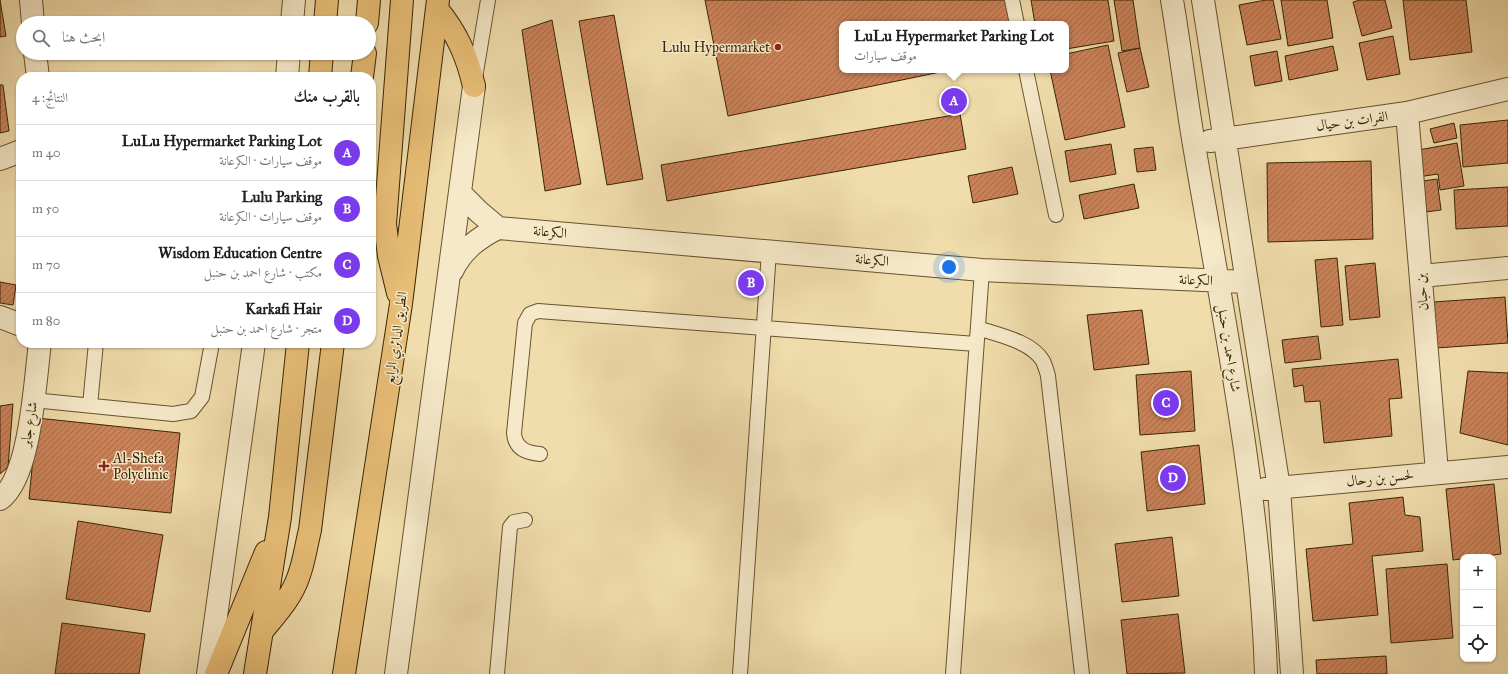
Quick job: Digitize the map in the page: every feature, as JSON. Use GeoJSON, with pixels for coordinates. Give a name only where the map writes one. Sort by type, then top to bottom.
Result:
{"type":"FeatureCollection","features":[{"type":"Feature","properties":{"kind":"main road"},"geometry":{"type":"LineString","coordinates":[[326,16],[327,0]]}},
{"type":"Feature","properties":{"kind":"main road"},"geometry":{"type":"LineString","coordinates":[[368,16],[369,0]]}},
{"type":"Feature","properties":{"kind":"main road"},"geometry":{"type":"LineString","coordinates":[[401,304],[389,256],[385,224],[402,0]]}},
{"type":"Feature","properties":{"kind":"main road"},"geometry":{"type":"LineString","coordinates":[[437,4],[463,47],[474,86]]}},
{"type":"Feature","properties":{"kind":"main road","name":"الطريق الدائري الرابع"},"geometry":{"type":"LineString","coordinates":[[344,674],[401,304],[437,4]]}},
{"type":"Feature","properties":{"kind":"main road"},"geometry":{"type":"LineString","coordinates":[[320,72],[321,60]]}},
{"type":"Feature","properties":{"kind":"main road"},"geometry":{"type":"LineString","coordinates":[[362,72],[363,60]]}},
{"type":"Feature","properties":{"kind":"main road"},"geometry":{"type":"LineString","coordinates":[[255,674],[280,517],[297,348]]}},
{"type":"Feature","properties":{"kind":"main road"},"geometry":{"type":"LineString","coordinates":[[262,630],[292,590],[298,578],[304,557],[310,530],[332,348]]}},
{"type":"Feature","properties":{"kind":"main road"},"geometry":{"type":"LineString","coordinates":[[216,674],[280,517]]}},
{"type":"Feature","properties":{"kind":"street"},"geometry":{"type":"LineString","coordinates":[[31,0],[32,16]]}},
{"type":"Feature","properties":{"kind":"street"},"geometry":{"type":"LineString","coordinates":[[293,16],[294,0]]}},
{"type":"Feature","properties":{"kind":"street","name":"شارع احمد بن حنبل"},"geometry":{"type":"LineString","coordinates":[[1172,0],[1194,144],[1252,490],[1266,674]]}},
{"type":"Feature","properties":{"kind":"street","name":"شارع احمد بن حنبل"},"geometry":{"type":"LineString","coordinates":[[1203,0],[1209,47],[1279,488],[1292,674]]}},
{"type":"Feature","properties":{"kind":"street"},"geometry":{"type":"LineString","coordinates":[[1180,54],[1209,47]]}},
{"type":"Feature","properties":{"kind":"street"},"geometry":{"type":"LineString","coordinates":[[37,60],[38,72]]}},
{"type":"Feature","properties":{"kind":"street"},"geometry":{"type":"LineString","coordinates":[[287,72],[288,60]]}},
{"type":"Feature","properties":{"kind":"street"},"geometry":{"type":"LineString","coordinates":[[396,674],[450,277],[474,86]]}},
{"type":"Feature","properties":{"kind":"street","name":"الفرات بن حيال"},"geometry":{"type":"LineString","coordinates":[[1194,144],[1224,138],[1407,113],[1508,89]]}},
{"type":"Feature","properties":{"kind":"street","name":"بن حبان"},"geometry":{"type":"LineString","coordinates":[[1407,113],[1437,472]]}},
{"type":"Feature","properties":{"kind":"street"},"geometry":{"type":"LineString","coordinates":[[0,159],[16,153]]}},
{"type":"Feature","properties":{"kind":"street"},"geometry":{"type":"LineString","coordinates":[[0,165],[16,167]]}},
{"type":"Feature","properties":{"kind":"street"},"geometry":{"type":"LineString","coordinates":[[450,277],[457,261],[468,247],[482,236],[498,228],[461,194]]}},
{"type":"Feature","properties":{"kind":"street","name":"الكرعانة"},"geometry":{"type":"LineString","coordinates":[[498,228],[982,270],[1247,282]]}},
{"type":"Feature","properties":{"kind":"street"},"geometry":{"type":"LineString","coordinates":[[1421,276],[1508,268]]}},
{"type":"Feature","properties":{"kind":"street","name":"شارع جابر"},"geometry":{"type":"LineString","coordinates":[[0,499],[5,495],[18,472],[27,443],[39,348]]}},
{"type":"Feature","properties":{"kind":"street"},"geometry":{"type":"LineString","coordinates":[[208,674],[253,348]]}},
{"type":"Feature","properties":{"kind":"street","name":"لحسن بن رحال"},"geometry":{"type":"LineString","coordinates":[[1252,490],[1437,472],[1508,467]]}},
{"type":"Feature","properties":{"kind":"lane"},"geometry":{"type":"LineString","coordinates":[[474,86],[488,0]]}},
{"type":"Feature","properties":{"kind":"lane"},"geometry":{"type":"LineString","coordinates":[[1012,0],[1016,21]]}},
{"type":"Feature","properties":{"kind":"lane"},"geometry":{"type":"LineString","coordinates":[[1027,73],[1056,215]]}},
{"type":"Feature","properties":{"kind":"lane"},"geometry":{"type":"LineString","coordinates":[[740,674],[769,251]]}},
{"type":"Feature","properties":{"kind":"lane"},"geometry":{"type":"LineString","coordinates":[[953,674],[982,270]]}},
{"type":"Feature","properties":{"kind":"lane"},"geometry":{"type":"LineString","coordinates":[[540,454],[527,452],[522,449],[514,439],[525,323],[530,314],[538,311],[548,310],[976,344]]}},
{"type":"Feature","properties":{"kind":"lane"},"geometry":{"type":"LineString","coordinates":[[978,328],[1023,344],[1035,352],[1043,362],[1048,376],[1082,674]]}},
{"type":"Feature","properties":{"kind":"lane"},"geometry":{"type":"LineString","coordinates":[[90,405],[96,348]]}},
{"type":"Feature","properties":{"kind":"lane"},"geometry":{"type":"LineString","coordinates":[[33,400],[173,414],[191,411],[202,397],[211,348]]}},
{"type":"Feature","properties":{"kind":"lane"},"geometry":{"type":"LineString","coordinates":[[497,674],[510,527],[514,522],[526,520]]}},
{"type":"Feature","properties":{"kind":"building"},"geometry":{"type":"Polygon","coordinates":[[[0,0],[6,36],[0,37],[0,0]]]}},
{"type":"Feature","properties":{"kind":"building","name":"Lulu Hypermarket"},"geometry":{"type":"Polygon","coordinates":[[[705,0],[1007,0],[1010,21],[839,21],[839,73],[936,73],[728,116],[705,0]]]}},
{"type":"Feature","properties":{"kind":"building"},"geometry":{"type":"Polygon","coordinates":[[[1031,0],[1108,0],[1114,41],[1069,48],[1069,21],[1034,21],[1031,0]]]}},
{"type":"Feature","properties":{"kind":"building"},"geometry":{"type":"Polygon","coordinates":[[[1114,0],[1133,0],[1140,48],[1122,51],[1114,0]]]}},
{"type":"Feature","properties":{"kind":"building"},"geometry":{"type":"Polygon","coordinates":[[[1273,0],[1281,39],[1247,45],[1239,5],[1273,0]]]}},
{"type":"Feature","properties":{"kind":"building"},"geometry":{"type":"Polygon","coordinates":[[[1281,0],[1327,0],[1333,38],[1288,46],[1281,0]]]}},
{"type":"Feature","properties":{"kind":"building"},"geometry":{"type":"Polygon","coordinates":[[[1360,0],[1385,0],[1392,28],[1362,36],[1353,2],[1360,0]]]}},
{"type":"Feature","properties":{"kind":"building"},"geometry":{"type":"Polygon","coordinates":[[[1403,0],[1466,0],[1472,52],[1410,60],[1403,0]]]}},
{"type":"Feature","properties":{"kind":"building"},"geometry":{"type":"Polygon","coordinates":[[[614,15],[643,179],[607,185],[579,21],[614,15]]]}},
{"type":"Feature","properties":{"kind":"building"},"geometry":{"type":"Polygon","coordinates":[[[552,20],[581,184],[545,191],[522,30],[552,20]]]}},
{"type":"Feature","properties":{"kind":"building"},"geometry":{"type":"Polygon","coordinates":[[[1393,36],[1400,74],[1367,80],[1359,43],[1393,36]]]}},
{"type":"Feature","properties":{"kind":"building"},"geometry":{"type":"Polygon","coordinates":[[[1108,45],[1125,127],[1065,140],[1051,73],[1069,73],[1069,53],[1108,45]]]}},
{"type":"Feature","properties":{"kind":"building"},"geometry":{"type":"Polygon","coordinates":[[[1333,46],[1338,70],[1289,80],[1285,56],[1333,46]]]}},
{"type":"Feature","properties":{"kind":"building"},"geometry":{"type":"Polygon","coordinates":[[[1140,48],[1149,87],[1127,92],[1118,53],[1140,48]]]}},
{"type":"Feature","properties":{"kind":"building"},"geometry":{"type":"Polygon","coordinates":[[[1277,51],[1282,81],[1255,86],[1250,56],[1277,51]]]}},
{"type":"Feature","properties":{"kind":"building"},"geometry":{"type":"Polygon","coordinates":[[[0,85],[3,85],[9,131],[0,133],[0,85]]]}},
{"type":"Feature","properties":{"kind":"building"},"geometry":{"type":"Polygon","coordinates":[[[960,114],[966,149],[667,201],[661,165],[960,114]]]}},
{"type":"Feature","properties":{"kind":"building"},"geometry":{"type":"Polygon","coordinates":[[[1508,120],[1508,163],[1463,167],[1460,125],[1508,120]]]}},
{"type":"Feature","properties":{"kind":"building"},"geometry":{"type":"Polygon","coordinates":[[[1454,123],[1457,138],[1434,143],[1430,129],[1454,123]]]}},
{"type":"Feature","properties":{"kind":"building"},"geometry":{"type":"Polygon","coordinates":[[[1457,143],[1464,186],[1440,190],[1438,174],[1418,177],[1413,151],[1457,143]]]}},
{"type":"Feature","properties":{"kind":"building"},"geometry":{"type":"Polygon","coordinates":[[[1111,144],[1116,174],[1070,182],[1065,151],[1111,144]]]}},
{"type":"Feature","properties":{"kind":"building"},"geometry":{"type":"Polygon","coordinates":[[[1153,147],[1156,170],[1137,172],[1134,149],[1153,147]]]}},
{"type":"Feature","properties":{"kind":"building"},"geometry":{"type":"Polygon","coordinates":[[[1371,161],[1373,239],[1268,242],[1267,163],[1371,161]]]}},
{"type":"Feature","properties":{"kind":"building"},"geometry":{"type":"Polygon","coordinates":[[[1012,167],[1018,194],[973,203],[968,176],[1012,167]]]}},
{"type":"Feature","properties":{"kind":"building"},"geometry":{"type":"Polygon","coordinates":[[[1437,179],[1441,210],[1418,213],[1415,182],[1437,179]]]}},
{"type":"Feature","properties":{"kind":"building"},"geometry":{"type":"Polygon","coordinates":[[[1134,184],[1139,208],[1084,219],[1079,195],[1134,184]]]}},
{"type":"Feature","properties":{"kind":"building"},"geometry":{"type":"Polygon","coordinates":[[[1508,187],[1508,226],[1456,229],[1454,190],[1508,187]]]}},
{"type":"Feature","properties":{"kind":"building"},"geometry":{"type":"Polygon","coordinates":[[[1337,258],[1343,325],[1321,327],[1315,260],[1337,258]]]}},
{"type":"Feature","properties":{"kind":"building"},"geometry":{"type":"Polygon","coordinates":[[[1375,263],[1380,317],[1350,320],[1345,266],[1375,263]]]}},
{"type":"Feature","properties":{"kind":"building"},"geometry":{"type":"Polygon","coordinates":[[[0,282],[16,285],[13,305],[0,303],[0,282]]]}},
{"type":"Feature","properties":{"kind":"building"},"geometry":{"type":"Polygon","coordinates":[[[1505,297],[1508,343],[1436,348],[1433,302],[1505,297]]]}},
{"type":"Feature","properties":{"kind":"building"},"geometry":{"type":"Polygon","coordinates":[[[1142,310],[1149,364],[1094,370],[1087,315],[1142,310]]]}},
{"type":"Feature","properties":{"kind":"building"},"geometry":{"type":"Polygon","coordinates":[[[1318,336],[1321,359],[1285,363],[1282,340],[1318,336]]]}},
{"type":"Feature","properties":{"kind":"building"},"geometry":{"type":"Polygon","coordinates":[[[1398,359],[1402,398],[1389,399],[1392,436],[1324,443],[1320,401],[1305,402],[1303,385],[1294,387],[1292,369],[1398,359]]]}},
{"type":"Feature","properties":{"kind":"building"},"geometry":{"type":"Polygon","coordinates":[[[1191,371],[1195,431],[1140,435],[1136,375],[1191,371]]]}},
{"type":"Feature","properties":{"kind":"building"},"geometry":{"type":"Polygon","coordinates":[[[1468,371],[1508,373],[1508,445],[1460,433],[1468,371]]]}},
{"type":"Feature","properties":{"kind":"building"},"geometry":{"type":"Polygon","coordinates":[[[13,404],[8,467],[0,474],[0,406],[13,404]]]}},
{"type":"Feature","properties":{"kind":"building","name":"Al-Shefa Polyclinic"},"geometry":{"type":"Polygon","coordinates":[[[37,418],[180,433],[171,513],[29,499],[37,418]]]}},
{"type":"Feature","properties":{"kind":"building"},"geometry":{"type":"Polygon","coordinates":[[[1199,445],[1205,504],[1147,511],[1141,452],[1199,445]]]}},
{"type":"Feature","properties":{"kind":"building"},"geometry":{"type":"Polygon","coordinates":[[[1494,484],[1501,554],[1460,554],[1460,559],[1453,560],[1446,489],[1494,484]]]}},
{"type":"Feature","properties":{"kind":"building"},"geometry":{"type":"Polygon","coordinates":[[[1403,497],[1405,515],[1420,517],[1423,551],[1372,556],[1378,615],[1313,621],[1306,549],[1353,544],[1349,503],[1403,497]]]}},
{"type":"Feature","properties":{"kind":"building"},"geometry":{"type":"Polygon","coordinates":[[[78,521],[163,535],[150,612],[66,599],[78,521]]]}},
{"type":"Feature","properties":{"kind":"building"},"geometry":{"type":"Polygon","coordinates":[[[1172,537],[1179,596],[1122,602],[1115,544],[1172,537]]]}},
{"type":"Feature","properties":{"kind":"building"},"geometry":{"type":"Polygon","coordinates":[[[1447,564],[1453,638],[1391,643],[1386,569],[1447,564]]]}},
{"type":"Feature","properties":{"kind":"building"},"geometry":{"type":"Polygon","coordinates":[[[1178,614],[1185,673],[1127,674],[1121,620],[1178,614]]]}},
{"type":"Feature","properties":{"kind":"building"},"geometry":{"type":"Polygon","coordinates":[[[62,623],[145,634],[139,674],[55,674],[62,623]]]}},
{"type":"Feature","properties":{"kind":"building"},"geometry":{"type":"Polygon","coordinates":[[[1386,656],[1387,674],[1317,674],[1316,660],[1386,656]]]}},
{"type":"Feature","properties":{"kind":"place","name":"Lulu Hypermarket"},"geometry":{"type":"Point","coordinates":[778,47]}},
{"type":"Feature","properties":{"kind":"place","name":"LuLu Hypermarket Parking Lot"},"geometry":{"type":"Point","coordinates":[954,101]}},
{"type":"Feature","properties":{"kind":"place","name":"Lulu Parking"},"geometry":{"type":"Point","coordinates":[751,283]}},
{"type":"Feature","properties":{"kind":"place","name":"Wisdom Education Centre"},"geometry":{"type":"Point","coordinates":[1166,403]}},
{"type":"Feature","properties":{"kind":"place","name":"Al-Shefa Polyclinic"},"geometry":{"type":"Point","coordinates":[104,466]}},
{"type":"Feature","properties":{"kind":"place","name":"Karkafi Hair"},"geometry":{"type":"Point","coordinates":[1173,478]}}]}
